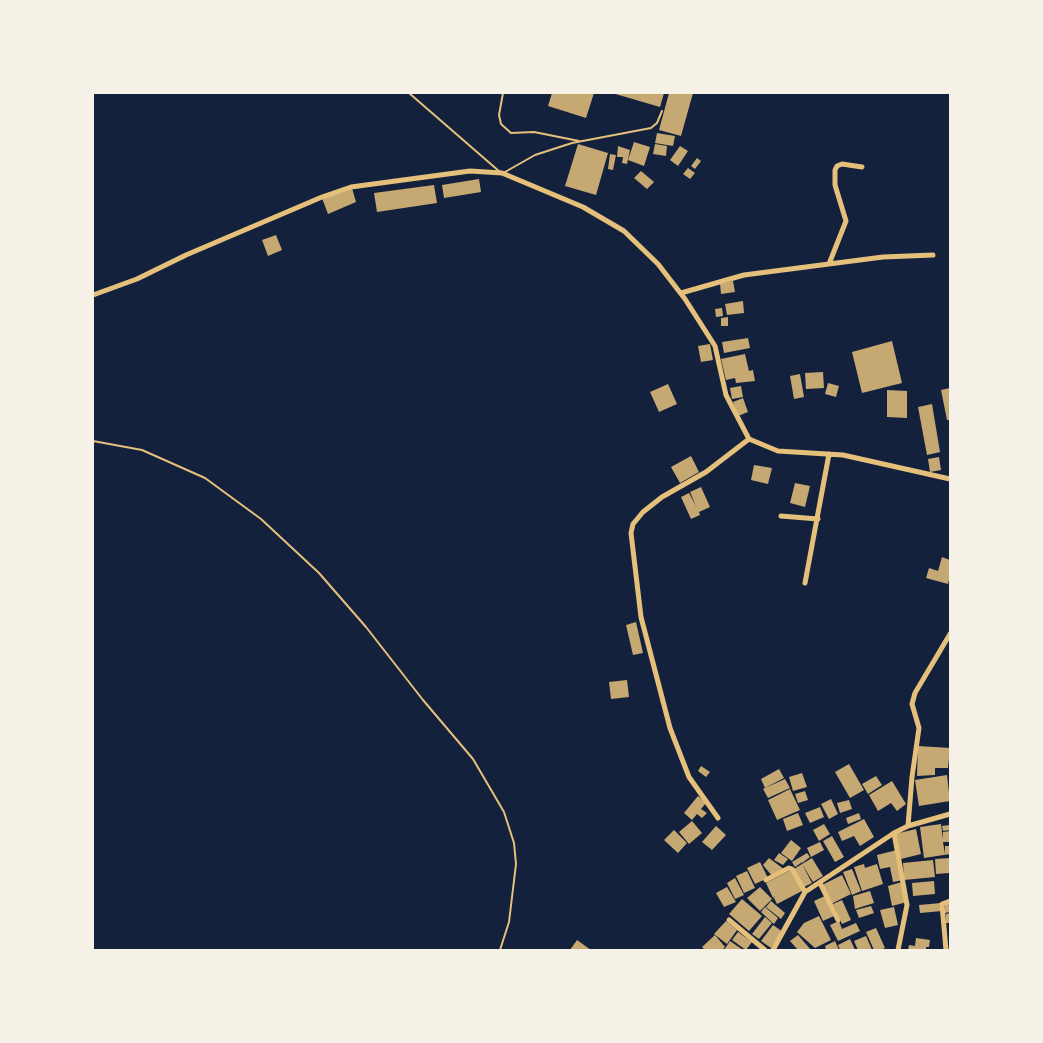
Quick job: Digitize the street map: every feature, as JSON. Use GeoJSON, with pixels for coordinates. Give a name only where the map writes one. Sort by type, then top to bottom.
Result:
{"type":"FeatureCollection","features":[{"type":"Feature","properties":{"kind":"street"},"geometry":{"type":"LineString","coordinates":[[829,264],[846,222],[835,185],[835,170],[842,164],[862,167]]}},
{"type":"Feature","properties":{"kind":"street"},"geometry":{"type":"LineString","coordinates":[[93,295],[137,279],[186,255],[322,197],[351,187],[470,171],[502,173],[583,207],[624,231],[658,264],[715,346],[726,395],[749,439],[778,451],[829,454],[890,464],[950,479]]}},
{"type":"Feature","properties":{"kind":"street"},"geometry":{"type":"LineString","coordinates":[[681,294],[744,275],[883,257],[933,255]]}},
{"type":"Feature","properties":{"kind":"street"},"geometry":{"type":"LineString","coordinates":[[718,818],[689,777],[670,728],[641,617],[631,533],[637,519],[662,497],[706,472],[749,439]]}},
{"type":"Feature","properties":{"kind":"street"},"geometry":{"type":"LineString","coordinates":[[805,583],[819,519],[829,454]]}},
{"type":"Feature","properties":{"kind":"street"},"geometry":{"type":"LineString","coordinates":[[781,516],[819,519]]}},
{"type":"Feature","properties":{"kind":"street"},"geometry":{"type":"LineString","coordinates":[[908,826],[919,728],[912,704],[915,693],[950,634]]}},
{"type":"Feature","properties":{"kind":"street"},"geometry":{"type":"LineString","coordinates":[[774,950],[806,892],[894,833],[908,826],[950,814]]}},
{"type":"Feature","properties":{"kind":"street"},"geometry":{"type":"LineString","coordinates":[[894,833],[907,905],[898,950]]}},
{"type":"Feature","properties":{"kind":"street"},"geometry":{"type":"LineString","coordinates":[[766,880],[789,868],[794,870],[806,892]]}},
{"type":"Feature","properties":{"kind":"street"},"geometry":{"type":"LineString","coordinates":[[820,882],[838,920]]}},
{"type":"Feature","properties":{"kind":"street"},"geometry":{"type":"LineString","coordinates":[[946,950],[942,904],[950,901]]}},
{"type":"Feature","properties":{"kind":"street"},"geometry":{"type":"LineString","coordinates":[[729,920],[765,950]]}},
{"type":"Feature","properties":{"kind":"lane"},"geometry":{"type":"LineString","coordinates":[[409,93],[502,173],[535,155],[580,141],[651,128],[657,123],[662,111]]}},
{"type":"Feature","properties":{"kind":"lane"},"geometry":{"type":"LineString","coordinates":[[503,93],[499,115],[501,124],[511,133],[548,133],[580,141]]}},
{"type":"Feature","properties":{"kind":"lane"},"geometry":{"type":"LineString","coordinates":[[93,441],[142,450],[205,478],[261,519],[319,573],[473,759],[504,812],[514,843],[516,864],[509,922],[500,950]]}},
{"type":"Feature","properties":{"kind":"building"},"geometry":{"type":"Polygon","coordinates":[[[552,93],[594,93],[586,118],[548,106],[552,93]]]}},
{"type":"Feature","properties":{"kind":"building"},"geometry":{"type":"Polygon","coordinates":[[[612,93],[664,93],[660,107],[612,93]]]}},
{"type":"Feature","properties":{"kind":"building"},"geometry":{"type":"Polygon","coordinates":[[[669,93],[693,93],[681,136],[659,130],[669,93]]]}},
{"type":"Feature","properties":{"kind":"building"},"geometry":{"type":"Polygon","coordinates":[[[657,133],[675,136],[673,146],[655,143],[657,133]]]}},
{"type":"Feature","properties":{"kind":"building"},"geometry":{"type":"Polygon","coordinates":[[[634,142],[650,147],[644,166],[628,160],[634,142]]]}},
{"type":"Feature","properties":{"kind":"building"},"geometry":{"type":"Polygon","coordinates":[[[578,144],[608,153],[596,195],[565,186],[578,144]]]}},
{"type":"Feature","properties":{"kind":"building"},"geometry":{"type":"Polygon","coordinates":[[[655,144],[667,146],[666,156],[653,154],[655,144]]]}},
{"type":"Feature","properties":{"kind":"building"},"geometry":{"type":"Polygon","coordinates":[[[618,146],[630,150],[627,164],[622,163],[623,157],[617,157],[618,146]]]}},
{"type":"Feature","properties":{"kind":"building"},"geometry":{"type":"Polygon","coordinates":[[[680,146],[688,151],[678,166],[670,160],[680,146]]]}},
{"type":"Feature","properties":{"kind":"building"},"geometry":{"type":"Polygon","coordinates":[[[610,154],[616,155],[613,170],[608,169],[610,154]]]}},
{"type":"Feature","properties":{"kind":"building"},"geometry":{"type":"Polygon","coordinates":[[[697,158],[701,161],[695,169],[691,166],[697,158]]]}},
{"type":"Feature","properties":{"kind":"building"},"geometry":{"type":"Polygon","coordinates":[[[688,168],[695,173],[690,179],[683,174],[688,168]]]}},
{"type":"Feature","properties":{"kind":"building"},"geometry":{"type":"Polygon","coordinates":[[[641,171],[654,182],[647,189],[634,178],[641,171]]]}},
{"type":"Feature","properties":{"kind":"building"},"geometry":{"type":"Polygon","coordinates":[[[479,179],[481,192],[444,198],[442,185],[479,179]]]}},
{"type":"Feature","properties":{"kind":"building"},"geometry":{"type":"Polygon","coordinates":[[[434,185],[437,203],[377,212],[374,193],[434,185]]]}},
{"type":"Feature","properties":{"kind":"building"},"geometry":{"type":"Polygon","coordinates":[[[352,188],[356,202],[328,214],[322,198],[352,188]]]}},
{"type":"Feature","properties":{"kind":"building"},"geometry":{"type":"Polygon","coordinates":[[[276,235],[282,250],[268,256],[262,240],[276,235]]]}},
{"type":"Feature","properties":{"kind":"building"},"geometry":{"type":"Polygon","coordinates":[[[733,281],[735,292],[721,294],[720,284],[733,281]]]}},
{"type":"Feature","properties":{"kind":"building"},"geometry":{"type":"Polygon","coordinates":[[[743,301],[744,313],[727,315],[725,304],[743,301]]]}},
{"type":"Feature","properties":{"kind":"building"},"geometry":{"type":"Polygon","coordinates":[[[722,308],[723,316],[716,317],[715,309],[722,308]]]}},
{"type":"Feature","properties":{"kind":"building"},"geometry":{"type":"Polygon","coordinates":[[[728,317],[728,326],[721,326],[721,318],[728,317]]]}},
{"type":"Feature","properties":{"kind":"building"},"geometry":{"type":"Polygon","coordinates":[[[748,338],[750,348],[724,353],[722,342],[748,338]]]}},
{"type":"Feature","properties":{"kind":"building"},"geometry":{"type":"Polygon","coordinates":[[[892,341],[902,383],[862,393],[852,352],[892,341]]]}},
{"type":"Feature","properties":{"kind":"building"},"geometry":{"type":"Polygon","coordinates":[[[710,344],[713,360],[701,362],[698,346],[710,344]]]}},
{"type":"Feature","properties":{"kind":"building"},"geometry":{"type":"Polygon","coordinates":[[[745,354],[749,371],[753,370],[755,381],[736,383],[735,378],[726,380],[721,359],[745,354]]]}},
{"type":"Feature","properties":{"kind":"building"},"geometry":{"type":"Polygon","coordinates":[[[823,372],[824,388],[806,389],[805,373],[823,372]]]}},
{"type":"Feature","properties":{"kind":"building"},"geometry":{"type":"Polygon","coordinates":[[[800,374],[804,397],[794,399],[790,376],[800,374]]]}},
{"type":"Feature","properties":{"kind":"building"},"geometry":{"type":"Polygon","coordinates":[[[828,383],[839,386],[836,397],[825,394],[828,383]]]}},
{"type":"Feature","properties":{"kind":"building"},"geometry":{"type":"Polygon","coordinates":[[[668,384],[677,404],[659,412],[650,392],[668,384]]]}},
{"type":"Feature","properties":{"kind":"building"},"geometry":{"type":"Polygon","coordinates":[[[741,386],[743,397],[732,399],[730,388],[741,386]]]}},
{"type":"Feature","properties":{"kind":"building"},"geometry":{"type":"Polygon","coordinates":[[[950,388],[950,420],[947,420],[941,390],[950,388]]]}},
{"type":"Feature","properties":{"kind":"building"},"geometry":{"type":"Polygon","coordinates":[[[887,390],[907,391],[907,418],[887,417],[887,390]]]}},
{"type":"Feature","properties":{"kind":"building"},"geometry":{"type":"Polygon","coordinates":[[[743,398],[748,412],[738,416],[733,402],[743,398]]]}},
{"type":"Feature","properties":{"kind":"building"},"geometry":{"type":"Polygon","coordinates":[[[932,404],[940,452],[927,455],[918,407],[932,404]]]}},
{"type":"Feature","properties":{"kind":"building"},"geometry":{"type":"Polygon","coordinates":[[[691,456],[699,472],[680,483],[671,467],[691,456]]]}},
{"type":"Feature","properties":{"kind":"building"},"geometry":{"type":"Polygon","coordinates":[[[939,457],[941,470],[930,472],[928,459],[939,457]]]}},
{"type":"Feature","properties":{"kind":"building"},"geometry":{"type":"Polygon","coordinates":[[[754,465],[772,468],[768,484],[751,480],[754,465]]]}},
{"type":"Feature","properties":{"kind":"building"},"geometry":{"type":"Polygon","coordinates":[[[795,483],[810,486],[805,507],[790,503],[795,483]]]}},
{"type":"Feature","properties":{"kind":"building"},"geometry":{"type":"Polygon","coordinates":[[[701,487],[710,507],[691,519],[681,497],[689,493],[696,506],[690,492],[701,487]]]}},
{"type":"Feature","properties":{"kind":"building"},"geometry":{"type":"Polygon","coordinates":[[[942,557],[950,560],[948,584],[926,578],[929,568],[938,571],[942,557]]]}},
{"type":"Feature","properties":{"kind":"building"},"geometry":{"type":"Polygon","coordinates":[[[636,622],[643,653],[633,655],[626,625],[636,622]]]}},
{"type":"Feature","properties":{"kind":"building"},"geometry":{"type":"Polygon","coordinates":[[[627,680],[629,697],[611,699],[609,682],[627,680]]]}},
{"type":"Feature","properties":{"kind":"building"},"geometry":{"type":"Polygon","coordinates":[[[918,746],[950,748],[948,768],[935,768],[935,775],[917,776],[918,746]]]}},
{"type":"Feature","properties":{"kind":"building"},"geometry":{"type":"Polygon","coordinates":[[[849,764],[864,790],[850,798],[835,772],[849,764]]]}},
{"type":"Feature","properties":{"kind":"building"},"geometry":{"type":"Polygon","coordinates":[[[701,766],[710,772],[706,777],[698,771],[701,766]]]}},
{"type":"Feature","properties":{"kind":"building"},"geometry":{"type":"Polygon","coordinates":[[[779,769],[784,778],[765,788],[761,779],[779,769]]]}},
{"type":"Feature","properties":{"kind":"building"},"geometry":{"type":"Polygon","coordinates":[[[802,773],[807,787],[793,791],[789,777],[802,773]]]}},
{"type":"Feature","properties":{"kind":"building"},"geometry":{"type":"Polygon","coordinates":[[[947,775],[950,801],[919,806],[915,780],[947,775]]]}},
{"type":"Feature","properties":{"kind":"building"},"geometry":{"type":"Polygon","coordinates":[[[876,776],[882,785],[868,794],[862,784],[876,776]]]}},
{"type":"Feature","properties":{"kind":"building"},"geometry":{"type":"Polygon","coordinates":[[[785,779],[790,788],[768,798],[763,789],[785,779]]]}},
{"type":"Feature","properties":{"kind":"building"},"geometry":{"type":"Polygon","coordinates":[[[892,781],[906,804],[897,811],[891,803],[878,811],[869,795],[892,781]]]}},
{"type":"Feature","properties":{"kind":"building"},"geometry":{"type":"Polygon","coordinates":[[[790,789],[800,810],[777,820],[768,800],[790,789]]]}},
{"type":"Feature","properties":{"kind":"building"},"geometry":{"type":"Polygon","coordinates":[[[805,791],[808,800],[798,803],[795,794],[805,791]]]}},
{"type":"Feature","properties":{"kind":"building"},"geometry":{"type":"Polygon","coordinates":[[[698,796],[706,803],[701,809],[707,813],[702,818],[697,814],[692,820],[684,813],[698,796]]]}},
{"type":"Feature","properties":{"kind":"building"},"geometry":{"type":"Polygon","coordinates":[[[831,799],[838,814],[829,819],[821,804],[831,799]]]}},
{"type":"Feature","properties":{"kind":"building"},"geometry":{"type":"Polygon","coordinates":[[[849,800],[852,809],[840,813],[837,803],[849,800]]]}},
{"type":"Feature","properties":{"kind":"building"},"geometry":{"type":"Polygon","coordinates":[[[820,807],[824,817],[810,823],[805,813],[820,807]]]}},
{"type":"Feature","properties":{"kind":"building"},"geometry":{"type":"Polygon","coordinates":[[[798,813],[803,825],[787,831],[783,819],[798,813]]]}},
{"type":"Feature","properties":{"kind":"building"},"geometry":{"type":"Polygon","coordinates":[[[859,813],[861,819],[848,824],[846,818],[859,813]]]}},
{"type":"Feature","properties":{"kind":"building"},"geometry":{"type":"Polygon","coordinates":[[[864,819],[874,837],[860,846],[854,836],[842,841],[838,832],[864,819]]]}},
{"type":"Feature","properties":{"kind":"building"},"geometry":{"type":"Polygon","coordinates":[[[692,821],[702,833],[689,844],[679,832],[692,821]]]}},
{"type":"Feature","properties":{"kind":"building"},"geometry":{"type":"Polygon","coordinates":[[[824,824],[830,834],[819,841],[813,830],[824,824]]]}},
{"type":"Feature","properties":{"kind":"building"},"geometry":{"type":"Polygon","coordinates":[[[941,824],[943,839],[943,832],[950,831],[950,842],[943,842],[945,854],[945,846],[950,846],[950,854],[924,858],[920,827],[941,824]]]}},
{"type":"Feature","properties":{"kind":"building"},"geometry":{"type":"Polygon","coordinates":[[[950,825],[950,830],[943,831],[942,826],[950,825]]]}},
{"type":"Feature","properties":{"kind":"building"},"geometry":{"type":"Polygon","coordinates":[[[716,826],[726,835],[712,850],[702,842],[716,826]]]}},
{"type":"Feature","properties":{"kind":"building"},"geometry":{"type":"Polygon","coordinates":[[[916,829],[921,854],[901,859],[895,834],[916,829]]]}},
{"type":"Feature","properties":{"kind":"building"},"geometry":{"type":"Polygon","coordinates":[[[674,830],[687,843],[678,853],[664,840],[674,830]]]}},
{"type":"Feature","properties":{"kind":"building"},"geometry":{"type":"Polygon","coordinates":[[[832,836],[844,857],[835,862],[823,841],[832,836]]]}},
{"type":"Feature","properties":{"kind":"building"},"geometry":{"type":"Polygon","coordinates":[[[791,840],[801,848],[792,861],[781,853],[791,840]]]}},
{"type":"Feature","properties":{"kind":"building"},"geometry":{"type":"Polygon","coordinates":[[[820,842],[824,850],[811,857],[807,848],[820,842]]]}},
{"type":"Feature","properties":{"kind":"building"},"geometry":{"type":"Polygon","coordinates":[[[897,850],[903,880],[893,882],[890,867],[880,869],[877,855],[897,850]]]}},
{"type":"Feature","properties":{"kind":"building"},"geometry":{"type":"Polygon","coordinates":[[[779,853],[788,859],[783,865],[774,860],[779,853]]]}},
{"type":"Feature","properties":{"kind":"building"},"geometry":{"type":"Polygon","coordinates":[[[807,853],[810,857],[795,867],[792,862],[807,853]]]}},
{"type":"Feature","properties":{"kind":"building"},"geometry":{"type":"Polygon","coordinates":[[[769,858],[785,870],[772,876],[763,865],[769,858]]]}},
{"type":"Feature","properties":{"kind":"building"},"geometry":{"type":"Polygon","coordinates":[[[812,858],[823,876],[813,882],[802,864],[812,858]]]}},
{"type":"Feature","properties":{"kind":"building"},"geometry":{"type":"Polygon","coordinates":[[[950,858],[949,873],[936,874],[935,859],[950,858]]]}},
{"type":"Feature","properties":{"kind":"building"},"geometry":{"type":"Polygon","coordinates":[[[933,860],[935,877],[904,880],[903,863],[933,860]]]}},
{"type":"Feature","properties":{"kind":"building"},"geometry":{"type":"Polygon","coordinates":[[[760,862],[768,878],[755,884],[747,868],[760,862]]]}},
{"type":"Feature","properties":{"kind":"building"},"geometry":{"type":"Polygon","coordinates":[[[802,864],[812,883],[804,887],[794,869],[802,864]]]}},
{"type":"Feature","properties":{"kind":"building"},"geometry":{"type":"Polygon","coordinates":[[[864,864],[865,868],[877,864],[883,884],[862,891],[854,867],[864,864]]]}},
{"type":"Feature","properties":{"kind":"building"},"geometry":{"type":"Polygon","coordinates":[[[852,869],[861,891],[852,895],[843,872],[852,869]]]}},
{"type":"Feature","properties":{"kind":"building"},"geometry":{"type":"Polygon","coordinates":[[[791,870],[802,891],[777,904],[775,896],[773,898],[766,883],[791,870]]]}},
{"type":"Feature","properties":{"kind":"building"},"geometry":{"type":"Polygon","coordinates":[[[747,871],[755,888],[744,893],[736,876],[747,871]]]}},
{"type":"Feature","properties":{"kind":"building"},"geometry":{"type":"Polygon","coordinates":[[[842,875],[851,894],[831,904],[822,885],[842,875]]]}},
{"type":"Feature","properties":{"kind":"building"},"geometry":{"type":"Polygon","coordinates":[[[735,878],[744,895],[735,899],[727,883],[735,878]]]}},
{"type":"Feature","properties":{"kind":"building"},"geometry":{"type":"Polygon","coordinates":[[[934,881],[935,894],[913,896],[912,883],[934,881]]]}},
{"type":"Feature","properties":{"kind":"building"},"geometry":{"type":"Polygon","coordinates":[[[902,882],[907,902],[892,906],[888,886],[902,882]]]}},
{"type":"Feature","properties":{"kind":"building"},"geometry":{"type":"Polygon","coordinates":[[[727,887],[736,902],[724,907],[716,893],[727,887]]]}},
{"type":"Feature","properties":{"kind":"building"},"geometry":{"type":"Polygon","coordinates":[[[760,887],[772,899],[760,911],[747,898],[760,887]]]}},
{"type":"Feature","properties":{"kind":"building"},"geometry":{"type":"Polygon","coordinates":[[[870,891],[874,903],[855,909],[853,896],[870,891]]]}},
{"type":"Feature","properties":{"kind":"building"},"geometry":{"type":"Polygon","coordinates":[[[825,896],[834,916],[823,921],[814,901],[825,896]]]}},
{"type":"Feature","properties":{"kind":"building"},"geometry":{"type":"Polygon","coordinates":[[[742,899],[762,916],[749,931],[729,914],[742,899]]]}},
{"type":"Feature","properties":{"kind":"building"},"geometry":{"type":"Polygon","coordinates":[[[842,900],[851,920],[842,924],[833,904],[842,900]]]}},
{"type":"Feature","properties":{"kind":"building"},"geometry":{"type":"Polygon","coordinates":[[[771,901],[785,913],[781,919],[766,907],[771,901]]]}},
{"type":"Feature","properties":{"kind":"building"},"geometry":{"type":"Polygon","coordinates":[[[945,902],[950,902],[950,912],[945,913],[945,902]]]}},
{"type":"Feature","properties":{"kind":"building"},"geometry":{"type":"Polygon","coordinates":[[[941,903],[942,911],[920,913],[919,905],[941,903]]]}},
{"type":"Feature","properties":{"kind":"building"},"geometry":{"type":"Polygon","coordinates":[[[871,906],[874,913],[859,918],[856,910],[871,906]]]}},
{"type":"Feature","properties":{"kind":"building"},"geometry":{"type":"Polygon","coordinates":[[[765,907],[778,918],[774,924],[761,912],[765,907]]]}},
{"type":"Feature","properties":{"kind":"building"},"geometry":{"type":"Polygon","coordinates":[[[894,907],[898,925],[885,928],[880,910],[894,907]]]}},
{"type":"Feature","properties":{"kind":"building"},"geometry":{"type":"Polygon","coordinates":[[[950,913],[950,923],[946,923],[946,914],[950,913]]]}},
{"type":"Feature","properties":{"kind":"building"},"geometry":{"type":"Polygon","coordinates":[[[819,916],[831,940],[815,948],[797,932],[804,923],[819,916]]]}},
{"type":"Feature","properties":{"kind":"building"},"geometry":{"type":"Polygon","coordinates":[[[765,917],[772,923],[759,939],[752,934],[765,917]]]}},
{"type":"Feature","properties":{"kind":"building"},"geometry":{"type":"Polygon","coordinates":[[[726,921],[737,930],[727,944],[714,934],[726,921]]]}},
{"type":"Feature","properties":{"kind":"building"},"geometry":{"type":"Polygon","coordinates":[[[839,921],[842,929],[856,923],[860,931],[838,941],[830,925],[839,921]]]}},
{"type":"Feature","properties":{"kind":"building"},"geometry":{"type":"Polygon","coordinates":[[[773,925],[783,932],[771,948],[761,941],[773,925]]]}},
{"type":"Feature","properties":{"kind":"building"},"geometry":{"type":"Polygon","coordinates":[[[876,928],[885,948],[880,950],[874,950],[866,932],[876,928]]]}},
{"type":"Feature","properties":{"kind":"building"},"geometry":{"type":"Polygon","coordinates":[[[738,932],[752,942],[746,950],[732,940],[738,932]]]}},
{"type":"Feature","properties":{"kind":"building"},"geometry":{"type":"Polygon","coordinates":[[[715,935],[725,947],[722,950],[705,950],[702,947],[715,935]]]}},
{"type":"Feature","properties":{"kind":"building"},"geometry":{"type":"Polygon","coordinates":[[[798,935],[811,950],[798,950],[790,941],[798,935]]]}},
{"type":"Feature","properties":{"kind":"building"},"geometry":{"type":"Polygon","coordinates":[[[866,936],[872,950],[858,950],[854,941],[866,936]]]}},
{"type":"Feature","properties":{"kind":"building"},"geometry":{"type":"Polygon","coordinates":[[[916,938],[930,940],[929,947],[926,947],[926,950],[908,950],[909,945],[915,946],[916,938]]]}},
{"type":"Feature","properties":{"kind":"building"},"geometry":{"type":"Polygon","coordinates":[[[850,939],[855,950],[840,950],[838,945],[850,939]]]}},
{"type":"Feature","properties":{"kind":"building"},"geometry":{"type":"Polygon","coordinates":[[[577,940],[591,950],[570,950],[577,940]]]}},
{"type":"Feature","properties":{"kind":"building"},"geometry":{"type":"Polygon","coordinates":[[[730,941],[743,950],[724,950],[730,941]]]}},
{"type":"Feature","properties":{"kind":"building"},"geometry":{"type":"Polygon","coordinates":[[[835,941],[839,950],[826,950],[825,946],[835,941]]]}}]}
